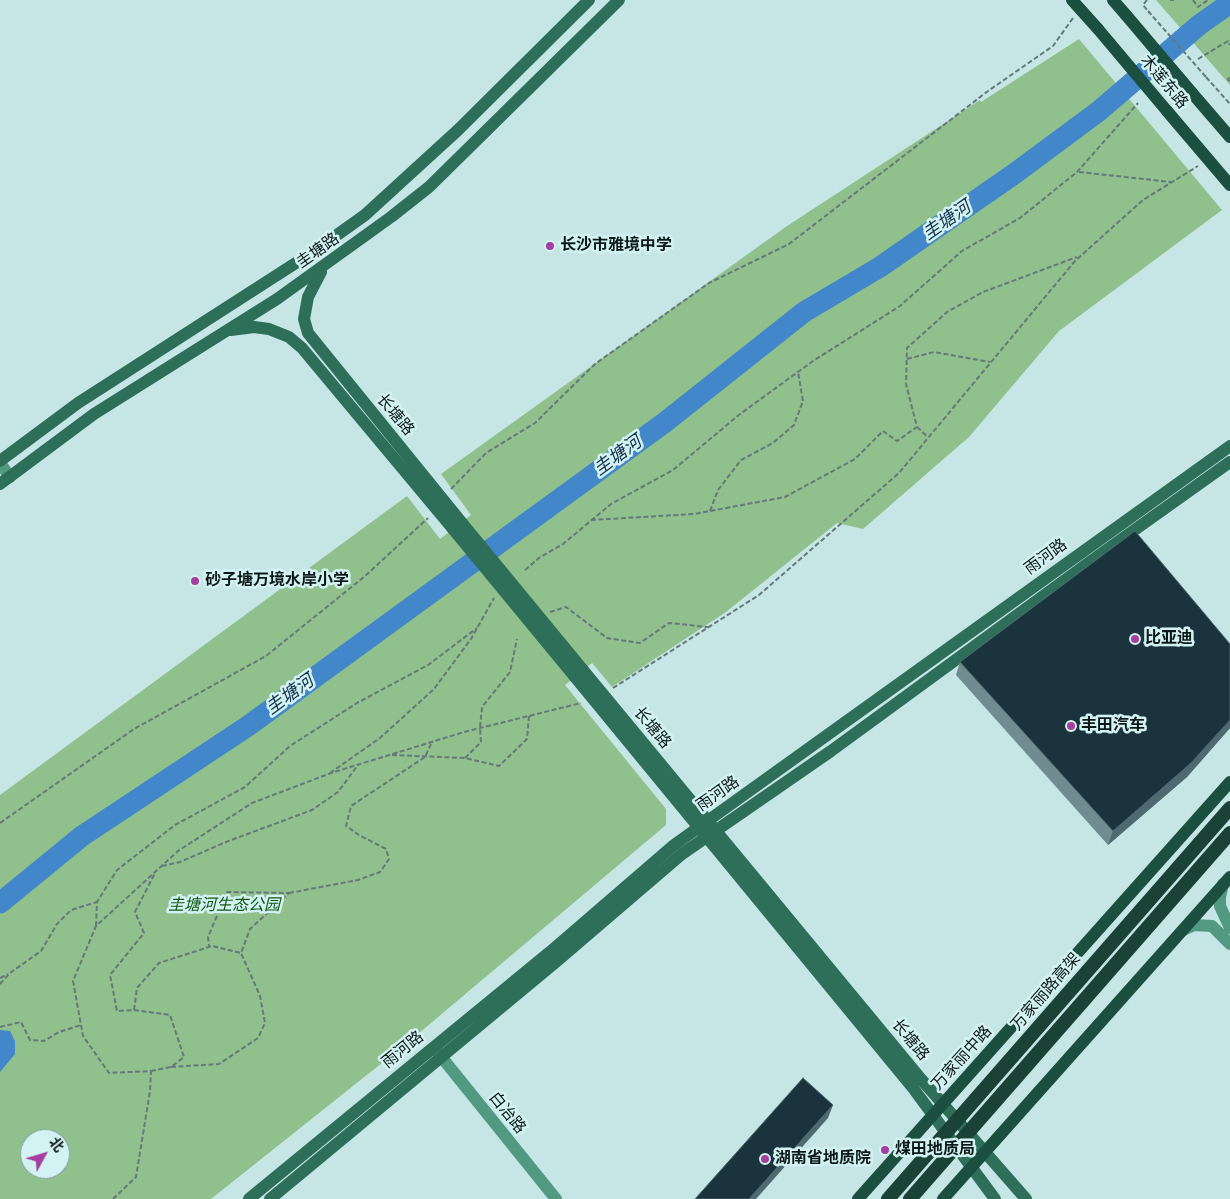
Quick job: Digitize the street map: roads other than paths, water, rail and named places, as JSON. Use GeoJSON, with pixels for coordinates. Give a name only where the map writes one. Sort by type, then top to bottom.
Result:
{"type":"FeatureCollection","features":[{"type":"Feature","properties":{"kind":"highway","name":"万家丽路高架"},"geometry":{"type":"LineString","coordinates":[[888,1199],[1230,808]]}},
{"type":"Feature","properties":{"kind":"highway"},"geometry":{"type":"LineString","coordinates":[[910,1199],[1230,833]]}},
{"type":"Feature","properties":{"kind":"main road","name":"圭塘路"},"geometry":{"type":"LineString","coordinates":[[0,462],[78,403],[316,250],[365,215],[458,130],[589,0]]}},
{"type":"Feature","properties":{"kind":"main road","name":"圭塘路"},"geometry":{"type":"LineString","coordinates":[[5,480],[94,414],[229,330],[329,264],[428,187],[619,0]]}},
{"type":"Feature","properties":{"kind":"main road","name":"木莲东路"},"geometry":{"type":"LineString","coordinates":[[1113,0],[1230,137]]}},
{"type":"Feature","properties":{"kind":"main road","name":"木莲东路"},"geometry":{"type":"LineString","coordinates":[[1076,4],[1230,185]]}},
{"type":"Feature","properties":{"kind":"main road","name":"长塘路"},"geometry":{"type":"LineString","coordinates":[[329,264],[316,277],[308,297],[304,319],[308,333],[438,502]]}},
{"type":"Feature","properties":{"kind":"main road","name":"长塘路"},"geometry":{"type":"LineString","coordinates":[[229,330],[254,327],[270,330],[289,337],[302,348],[438,502],[707,829],[1026,1199]]}},
{"type":"Feature","properties":{"kind":"main road","name":"雨河路"},"geometry":{"type":"LineString","coordinates":[[707,829],[1230,446]]}},
{"type":"Feature","properties":{"kind":"main road","name":"雨河路"},"geometry":{"type":"LineString","coordinates":[[270,1199],[434,1053],[674,845],[707,829],[831,751],[1090,561],[1230,462]]}},
{"type":"Feature","properties":{"kind":"main road","name":"万家丽中路"},"geometry":{"type":"LineString","coordinates":[[858,1199],[1230,782]]}},
{"type":"Feature","properties":{"kind":"main road","name":"长塘路"},"geometry":{"type":"LineString","coordinates":[[707,829],[913,1088],[995,1199]]}},
{"type":"Feature","properties":{"kind":"main road"},"geometry":{"type":"LineString","coordinates":[[943,1199],[1227,880]]}},
{"type":"Feature","properties":{"kind":"main road","name":"雨河路"},"geometry":{"type":"LineString","coordinates":[[249,1199],[434,1053]]}},
{"type":"Feature","properties":{"kind":"street"},"geometry":{"type":"LineString","coordinates":[[0,462],[5,480]]}},
{"type":"Feature","properties":{"kind":"street"},"geometry":{"type":"LineString","coordinates":[[1227,880],[1220,906],[1230,928]]}},
{"type":"Feature","properties":{"kind":"street"},"geometry":{"type":"LineString","coordinates":[[1183,930],[1194,926],[1212,926],[1230,944]]}},
{"type":"Feature","properties":{"kind":"street","name":"白冶路"},"geometry":{"type":"LineString","coordinates":[[434,1053],[548,1199]]}},
{"type":"Feature","properties":{"kind":"street","name":"白冶路"},"geometry":{"type":"LineString","coordinates":[[434,1053],[556,1199]]}},
{"type":"Feature","properties":{"kind":"water"},"geometry":{"type":"Polygon","coordinates":[[[0,1030],[10,1031],[15,1041],[15,1054],[0,1072],[0,1030]]]}},
{"type":"Feature","properties":{"kind":"waterway","name":"圭塘河"},"geometry":{"type":"LineString","coordinates":[[0,903],[82,836],[248,726],[664,423],[804,312],[880,267],[1014,174],[1099,111],[1199,25],[1230,3]]}},
{"type":"Feature","properties":{"kind":"place","name":"长沙市雅境中学"},"geometry":{"type":"Point","coordinates":[550,246]}},
{"type":"Feature","properties":{"kind":"place","name":"砂子塘万境水岸小学"},"geometry":{"type":"Point","coordinates":[195,581]}},
{"type":"Feature","properties":{"kind":"place","name":"比亚迪"},"geometry":{"type":"Point","coordinates":[1135,639]}},
{"type":"Feature","properties":{"kind":"place","name":"丰田汽车"},"geometry":{"type":"Point","coordinates":[1071,726]}},
{"type":"Feature","properties":{"kind":"place","name":"煤田地质局"},"geometry":{"type":"Point","coordinates":[885,1150]}},
{"type":"Feature","properties":{"kind":"place","name":"湖南省地质院"},"geometry":{"type":"Point","coordinates":[765,1159]}},
{"type":"Feature","properties":{"kind":"park label","name":"圭塘河生态公园"},"geometry":{"type":"Point","coordinates":[224,906]}}]}
